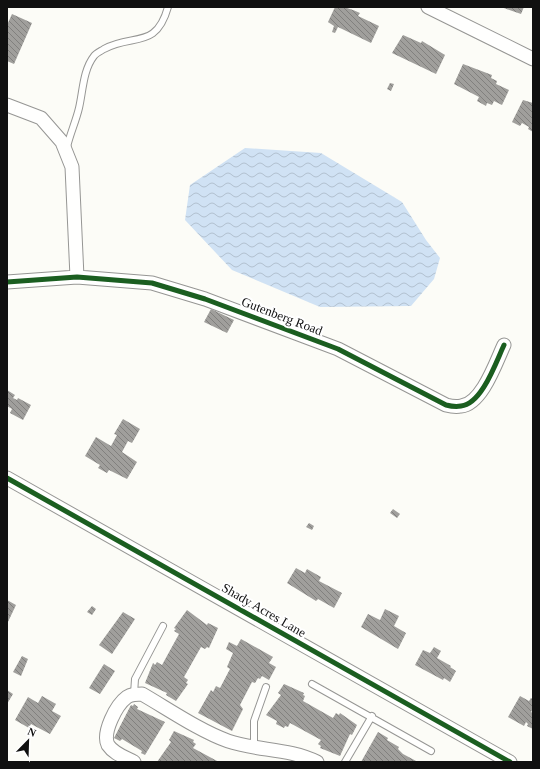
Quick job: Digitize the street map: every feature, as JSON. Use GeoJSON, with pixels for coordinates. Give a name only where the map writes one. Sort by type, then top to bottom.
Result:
{"type":"FeatureCollection","features":[{"type":"Feature","properties":{"kind":"street"},"geometry":{"type":"LineString","coordinates":[[428,7],[533,59]]}},
{"type":"Feature","properties":{"kind":"street"},"geometry":{"type":"LineString","coordinates":[[7,105],[41,118],[62,142],[66,150],[72,167],[77,276]]}},
{"type":"Feature","properties":{"kind":"street","name":"Gutenberg Road"},"geometry":{"type":"LineString","coordinates":[[7,282],[77,276],[152,283],[205,299],[338,349],[446,405],[462,406],[475,400],[487,381],[504,345]]}},
{"type":"Feature","properties":{"kind":"street","name":"Shady Acres Lane"},"geometry":{"type":"LineString","coordinates":[[7,478],[510,762]]}},
{"type":"Feature","properties":{"kind":"street"},"geometry":{"type":"LineString","coordinates":[[134,762],[112,750],[107,743],[106,734],[107,728],[122,703],[127,697],[134,694],[142,694],[227,740],[288,752],[317,762]]}},
{"type":"Feature","properties":{"kind":"lane"},"geometry":{"type":"LineString","coordinates":[[66,150],[78,110],[85,76],[94,55],[109,46],[138,41],[156,32],[168,7]]}},
{"type":"Feature","properties":{"kind":"lane"},"geometry":{"type":"LineString","coordinates":[[134,694],[135,679],[164,626]]}},
{"type":"Feature","properties":{"kind":"lane"},"geometry":{"type":"LineString","coordinates":[[312,684],[372,716],[431,751]]}},
{"type":"Feature","properties":{"kind":"lane"},"geometry":{"type":"LineString","coordinates":[[254,746],[254,721],[266,687]]}},
{"type":"Feature","properties":{"kind":"lane"},"geometry":{"type":"LineString","coordinates":[[346,762],[372,716]]}},
{"type":"Feature","properties":{"kind":"water"},"geometry":{"type":"Polygon","coordinates":[[[245,148],[321,153],[402,202],[426,240],[440,258],[434,279],[411,306],[320,307],[232,270],[185,220],[190,185],[245,148]]]}},
{"type":"Feature","properties":{"kind":"building"},"geometry":{"type":"Polygon","coordinates":[[[335,7],[344,7],[360,13],[358,16],[379,26],[371,43],[338,27],[335,33],[332,32],[334,26],[328,22],[335,7]]]}},
{"type":"Feature","properties":{"kind":"building"},"geometry":{"type":"Polygon","coordinates":[[[501,7],[524,7],[521,14],[501,7]]]}},
{"type":"Feature","properties":{"kind":"building"},"geometry":{"type":"Polygon","coordinates":[[[12,14],[32,23],[14,64],[7,61],[7,25],[12,14]]]}},
{"type":"Feature","properties":{"kind":"building"},"geometry":{"type":"Polygon","coordinates":[[[403,35],[421,43],[422,41],[445,55],[436,74],[392,53],[403,35]]]}},
{"type":"Feature","properties":{"kind":"building"},"geometry":{"type":"Polygon","coordinates":[[[463,64],[492,75],[491,78],[497,81],[496,84],[509,90],[502,105],[494,101],[492,105],[487,103],[486,106],[477,101],[479,97],[454,84],[463,64]]]}},
{"type":"Feature","properties":{"kind":"building"},"geometry":{"type":"Polygon","coordinates":[[[390,83],[394,84],[391,91],[387,89],[390,83]]]}},
{"type":"Feature","properties":{"kind":"building"},"geometry":{"type":"Polygon","coordinates":[[[523,100],[533,103],[533,132],[528,129],[529,127],[522,123],[520,126],[512,122],[523,100]]]}},
{"type":"Feature","properties":{"kind":"building"},"geometry":{"type":"Polygon","coordinates":[[[211,309],[234,320],[227,333],[204,322],[211,309]]]}},
{"type":"Feature","properties":{"kind":"building"},"geometry":{"type":"Polygon","coordinates":[[[7,390],[15,395],[13,398],[17,400],[18,398],[31,405],[23,420],[10,413],[12,409],[7,406],[7,390]]]}},
{"type":"Feature","properties":{"kind":"building"},"geometry":{"type":"Polygon","coordinates":[[[123,419],[140,429],[132,443],[128,441],[122,452],[137,462],[127,479],[109,470],[107,473],[98,468],[100,465],[85,456],[96,437],[111,446],[117,435],[114,434],[123,419]]]}},
{"type":"Feature","properties":{"kind":"building"},"geometry":{"type":"Polygon","coordinates":[[[393,509],[400,514],[397,518],[390,513],[393,509]]]}},
{"type":"Feature","properties":{"kind":"building"},"geometry":{"type":"Polygon","coordinates":[[[309,523],[314,526],[312,530],[306,527],[309,523]]]}},
{"type":"Feature","properties":{"kind":"building"},"geometry":{"type":"Polygon","coordinates":[[[296,568],[305,573],[307,569],[321,577],[319,581],[342,593],[334,608],[318,599],[316,601],[287,583],[296,568]]]}},
{"type":"Feature","properties":{"kind":"building"},"geometry":{"type":"Polygon","coordinates":[[[7,600],[16,605],[7,624],[7,600]]]}},
{"type":"Feature","properties":{"kind":"building"},"geometry":{"type":"Polygon","coordinates":[[[92,606],[96,609],[92,615],[87,612],[92,606]]]}},
{"type":"Feature","properties":{"kind":"building"},"geometry":{"type":"Polygon","coordinates":[[[385,609],[399,616],[394,626],[406,633],[398,649],[361,627],[368,614],[380,620],[385,609]]]}},
{"type":"Feature","properties":{"kind":"building"},"geometry":{"type":"Polygon","coordinates":[[[187,610],[207,625],[208,623],[218,628],[209,648],[207,647],[205,649],[201,647],[184,677],[188,680],[186,683],[188,684],[176,701],[166,695],[167,693],[145,683],[153,663],[155,665],[157,662],[162,665],[179,634],[174,631],[176,629],[174,628],[187,610]]]}},
{"type":"Feature","properties":{"kind":"building"},"geometry":{"type":"Polygon","coordinates":[[[123,612],[135,619],[112,654],[99,645],[123,612]]]}},
{"type":"Feature","properties":{"kind":"building"},"geometry":{"type":"Polygon","coordinates":[[[241,639],[273,657],[269,663],[276,667],[269,680],[262,676],[260,679],[258,678],[255,683],[252,682],[240,705],[243,709],[232,731],[198,713],[211,690],[213,692],[216,686],[220,688],[230,669],[227,667],[233,653],[226,649],[229,642],[237,646],[241,639]]]}},
{"type":"Feature","properties":{"kind":"building"},"geometry":{"type":"Polygon","coordinates":[[[434,647],[441,651],[437,658],[451,666],[450,667],[456,671],[450,682],[444,678],[443,680],[415,665],[423,650],[430,653],[434,647]]]}},
{"type":"Feature","properties":{"kind":"building"},"geometry":{"type":"Polygon","coordinates":[[[22,656],[28,659],[21,676],[13,672],[22,656]]]}},
{"type":"Feature","properties":{"kind":"building"},"geometry":{"type":"Polygon","coordinates":[[[104,664],[115,671],[100,694],[89,688],[104,664]]]}},
{"type":"Feature","properties":{"kind":"building"},"geometry":{"type":"Polygon","coordinates":[[[284,684],[304,693],[303,695],[305,696],[303,701],[333,718],[336,713],[339,715],[340,713],[357,725],[352,735],[350,734],[340,756],[320,748],[321,746],[318,744],[321,740],[290,723],[288,727],[285,726],[284,728],[276,724],[277,721],[266,715],[281,695],[278,693],[284,684]]]}},
{"type":"Feature","properties":{"kind":"building"},"geometry":{"type":"Polygon","coordinates":[[[7,690],[13,694],[7,704],[7,690]]]}},
{"type":"Feature","properties":{"kind":"building"},"geometry":{"type":"Polygon","coordinates":[[[42,696],[56,704],[52,711],[61,716],[50,734],[31,724],[29,728],[15,720],[28,697],[38,703],[42,696]]]}},
{"type":"Feature","properties":{"kind":"building"},"geometry":{"type":"Polygon","coordinates":[[[520,696],[529,701],[531,698],[533,699],[533,709],[531,712],[533,713],[533,729],[527,726],[528,724],[526,722],[524,726],[508,717],[520,696]]]}},
{"type":"Feature","properties":{"kind":"building"},"geometry":{"type":"Polygon","coordinates":[[[134,704],[138,707],[137,709],[165,722],[145,755],[141,753],[142,751],[122,739],[120,741],[114,738],[131,705],[133,706],[134,704]]]}},
{"type":"Feature","properties":{"kind":"building"},"geometry":{"type":"Polygon","coordinates":[[[174,731],[194,740],[193,742],[196,744],[193,748],[219,762],[157,762],[171,742],[169,740],[174,731]]]}},
{"type":"Feature","properties":{"kind":"building"},"geometry":{"type":"Polygon","coordinates":[[[378,732],[388,738],[387,740],[399,747],[398,749],[403,754],[418,762],[361,762],[378,732]]]}},
{"type":"Feature","properties":{"kind":"cycle path"},"geometry":{"type":"LineString","coordinates":[[7,282],[77,277],[152,283],[205,299],[338,349],[446,405],[451,406],[469,404],[482,390],[504,345]]}},
{"type":"Feature","properties":{"kind":"cycle path"},"geometry":{"type":"LineString","coordinates":[[7,478],[510,762]]}}]}
